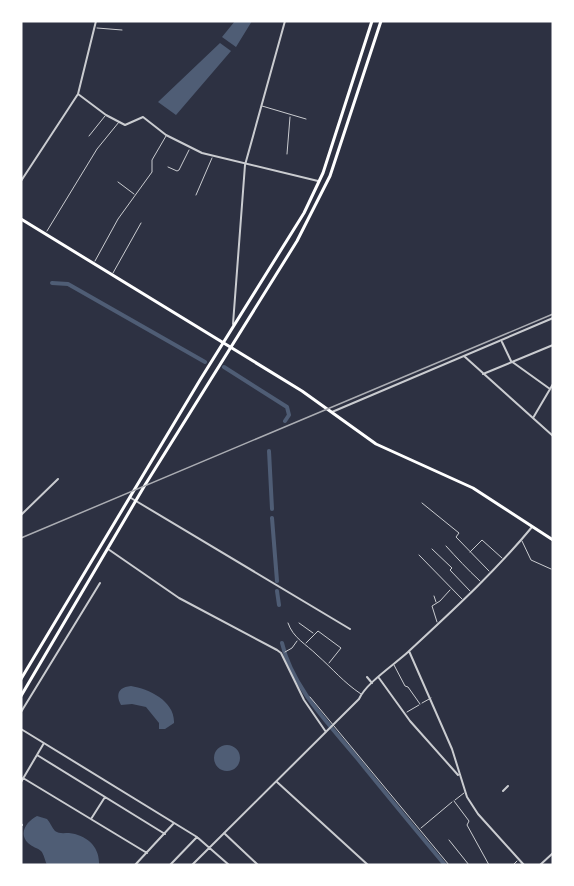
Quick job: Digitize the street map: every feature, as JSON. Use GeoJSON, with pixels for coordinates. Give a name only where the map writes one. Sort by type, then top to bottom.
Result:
{"type":"FeatureCollection","features":[{"type":"Feature","properties":{"kind":"main road"},"geometry":{"type":"LineString","coordinates":[[21,680],[222,343],[299,221],[319,182],[372,21]]}},
{"type":"Feature","properties":{"kind":"main road"},"geometry":{"type":"LineString","coordinates":[[21,696],[136,501],[297,241],[327,183],[385,21]]}},
{"type":"Feature","properties":{"kind":"main road"},"geometry":{"type":"LineString","coordinates":[[319,182],[327,183]]}},
{"type":"Feature","properties":{"kind":"main road"},"geometry":{"type":"LineString","coordinates":[[21,219],[308,395],[376,444],[473,488],[553,540]]}},
{"type":"Feature","properties":{"kind":"main road"},"geometry":{"type":"LineString","coordinates":[[83,575],[91,579]]}},
{"type":"Feature","properties":{"kind":"main road"},"geometry":{"type":"LineString","coordinates":[[46,638],[54,642]]}},
{"type":"Feature","properties":{"kind":"street"},"geometry":{"type":"LineString","coordinates":[[21,182],[78,93],[96,21]]}},
{"type":"Feature","properties":{"kind":"street"},"geometry":{"type":"LineString","coordinates":[[233,327],[245,165],[285,21]]}},
{"type":"Feature","properties":{"kind":"street"},"geometry":{"type":"LineString","coordinates":[[78,93],[106,115],[126,125],[143,117],[167,135],[190,148],[213,157],[319,182]]}},
{"type":"Feature","properties":{"kind":"street"},"geometry":{"type":"LineString","coordinates":[[332,412],[553,318]]}},
{"type":"Feature","properties":{"kind":"street"},"geometry":{"type":"LineString","coordinates":[[501,341],[512,361],[550,389]]}},
{"type":"Feature","properties":{"kind":"street"},"geometry":{"type":"LineString","coordinates":[[483,374],[553,345]]}},
{"type":"Feature","properties":{"kind":"street"},"geometry":{"type":"LineString","coordinates":[[464,356],[553,436]]}},
{"type":"Feature","properties":{"kind":"street"},"geometry":{"type":"LineString","coordinates":[[533,419],[553,384]]}},
{"type":"Feature","properties":{"kind":"street"},"geometry":{"type":"LineString","coordinates":[[21,515],[58,479]]}},
{"type":"Feature","properties":{"kind":"street"},"geometry":{"type":"LineString","coordinates":[[130,497],[350,629]]}},
{"type":"Feature","properties":{"kind":"street"},"geometry":{"type":"LineString","coordinates":[[192,865],[277,782],[372,683],[410,651],[463,600],[532,526]]}},
{"type":"Feature","properties":{"kind":"street"},"geometry":{"type":"LineString","coordinates":[[108,549],[179,598],[277,650],[290,666],[305,701],[327,730]]}},
{"type":"Feature","properties":{"kind":"street"},"geometry":{"type":"LineString","coordinates":[[21,711],[99,583]]}},
{"type":"Feature","properties":{"kind":"street"},"geometry":{"type":"LineString","coordinates":[[48,650],[55,654]]}},
{"type":"Feature","properties":{"kind":"street"},"geometry":{"type":"LineString","coordinates":[[410,651],[457,762],[465,792],[478,814],[524,865]]}},
{"type":"Feature","properties":{"kind":"street"},"geometry":{"type":"LineString","coordinates":[[367,677],[372,683]]}},
{"type":"Feature","properties":{"kind":"street"},"geometry":{"type":"LineString","coordinates":[[378,678],[404,714],[458,776]]}},
{"type":"Feature","properties":{"kind":"street"},"geometry":{"type":"LineString","coordinates":[[21,729],[197,837],[229,865]]}},
{"type":"Feature","properties":{"kind":"street"},"geometry":{"type":"LineString","coordinates":[[21,782],[44,743]]}},
{"type":"Feature","properties":{"kind":"street"},"geometry":{"type":"LineString","coordinates":[[37,755],[165,834]]}},
{"type":"Feature","properties":{"kind":"street"},"geometry":{"type":"LineString","coordinates":[[23,778],[147,853]]}},
{"type":"Feature","properties":{"kind":"street"},"geometry":{"type":"LineString","coordinates":[[277,782],[368,865]]}},
{"type":"Feature","properties":{"kind":"street"},"geometry":{"type":"LineString","coordinates":[[503,791],[508,787]]}},
{"type":"Feature","properties":{"kind":"street"},"geometry":{"type":"LineString","coordinates":[[91,819],[105,797]]}},
{"type":"Feature","properties":{"kind":"street"},"geometry":{"type":"LineString","coordinates":[[135,865],[175,823]]}},
{"type":"Feature","properties":{"kind":"street"},"geometry":{"type":"LineString","coordinates":[[224,833],[258,865]]}},
{"type":"Feature","properties":{"kind":"street"},"geometry":{"type":"LineString","coordinates":[[170,865],[197,837]]}},
{"type":"Feature","properties":{"kind":"street"},"geometry":{"type":"LineString","coordinates":[[540,865],[553,853]]}},
{"type":"Feature","properties":{"kind":"lane"},"geometry":{"type":"LineString","coordinates":[[94,28],[122,30]]}},
{"type":"Feature","properties":{"kind":"lane"},"geometry":{"type":"LineString","coordinates":[[261,106],[306,119]]}},
{"type":"Feature","properties":{"kind":"lane"},"geometry":{"type":"LineString","coordinates":[[89,136],[106,115]]}},
{"type":"Feature","properties":{"kind":"lane"},"geometry":{"type":"LineString","coordinates":[[287,154],[290,115]]}},
{"type":"Feature","properties":{"kind":"lane"},"geometry":{"type":"LineString","coordinates":[[46,233],[97,149],[120,121]]}},
{"type":"Feature","properties":{"kind":"lane"},"geometry":{"type":"LineString","coordinates":[[94,262],[118,219],[152,172],[152,160],[167,135]]}},
{"type":"Feature","properties":{"kind":"lane"},"geometry":{"type":"LineString","coordinates":[[168,167],[179,170],[190,148]]}},
{"type":"Feature","properties":{"kind":"lane"},"geometry":{"type":"LineString","coordinates":[[196,195],[213,157]]}},
{"type":"Feature","properties":{"kind":"lane"},"geometry":{"type":"LineString","coordinates":[[118,182],[136,195]]}},
{"type":"Feature","properties":{"kind":"lane"},"geometry":{"type":"LineString","coordinates":[[112,275],[141,223]]}},
{"type":"Feature","properties":{"kind":"lane"},"geometry":{"type":"LineString","coordinates":[[422,503],[459,533],[456,537],[469,548],[470,553],[490,573]]}},
{"type":"Feature","properties":{"kind":"lane"},"geometry":{"type":"LineString","coordinates":[[470,553],[482,540],[503,559]]}},
{"type":"Feature","properties":{"kind":"lane"},"geometry":{"type":"LineString","coordinates":[[521,540],[531,560],[551,569]]}},
{"type":"Feature","properties":{"kind":"lane"},"geometry":{"type":"LineString","coordinates":[[446,546],[481,582]]}},
{"type":"Feature","properties":{"kind":"lane"},"geometry":{"type":"LineString","coordinates":[[432,549],[451,567],[450,570],[471,592]]}},
{"type":"Feature","properties":{"kind":"lane"},"geometry":{"type":"LineString","coordinates":[[419,555],[463,600]]}},
{"type":"Feature","properties":{"kind":"lane"},"geometry":{"type":"LineString","coordinates":[[438,623],[433,606],[452,589]]}},
{"type":"Feature","properties":{"kind":"lane"},"geometry":{"type":"LineString","coordinates":[[434,596],[437,604]]}},
{"type":"Feature","properties":{"kind":"lane"},"geometry":{"type":"LineString","coordinates":[[288,623],[298,639],[327,664],[344,683],[361,694]]}},
{"type":"Feature","properties":{"kind":"lane"},"geometry":{"type":"LineString","coordinates":[[299,623],[315,634]]}},
{"type":"Feature","properties":{"kind":"lane"},"geometry":{"type":"LineString","coordinates":[[305,644],[319,631],[342,648],[327,664]]}},
{"type":"Feature","properties":{"kind":"lane"},"geometry":{"type":"LineString","coordinates":[[285,652],[292,648],[298,639]]}},
{"type":"Feature","properties":{"kind":"lane"},"geometry":{"type":"LineString","coordinates":[[393,665],[405,686],[420,704]]}},
{"type":"Feature","properties":{"kind":"lane"},"geometry":{"type":"LineString","coordinates":[[310,697],[449,865]]}},
{"type":"Feature","properties":{"kind":"lane"},"geometry":{"type":"LineString","coordinates":[[404,714],[431,698]]}},
{"type":"Feature","properties":{"kind":"lane"},"geometry":{"type":"LineString","coordinates":[[419,830],[465,792]]}},
{"type":"Feature","properties":{"kind":"lane"},"geometry":{"type":"LineString","coordinates":[[454,801],[469,821],[467,825],[489,865]]}},
{"type":"Feature","properties":{"kind":"lane"},"geometry":{"type":"LineString","coordinates":[[449,840],[469,865]]}},
{"type":"Feature","properties":{"kind":"lane"},"geometry":{"type":"LineString","coordinates":[[513,865],[519,859]]}},
{"type":"Feature","properties":{"kind":"water"},"geometry":{"type":"Polygon","coordinates":[[[235,21],[252,21],[236,47],[222,37],[235,21]]]}},
{"type":"Feature","properties":{"kind":"water"},"geometry":{"type":"Polygon","coordinates":[[[220,43],[231,51],[176,115],[158,102],[220,43]]]}},
{"type":"Feature","properties":{"kind":"water"},"geometry":{"type":"Polygon","coordinates":[[[131,686],[153,693],[166,702],[173,715],[174,723],[165,729],[159,729],[159,723],[146,707],[132,704],[121,705],[118,698],[119,692],[131,686]]]}},
{"type":"Feature","properties":{"kind":"water"},"geometry":{"type":"Polygon","coordinates":[[[227,745],[236,749],[240,758],[236,767],[227,771],[218,767],[214,758],[218,749],[227,745]]]}},
{"type":"Feature","properties":{"kind":"water"},"geometry":{"type":"Polygon","coordinates":[[[37,816],[47,819],[57,832],[75,834],[86,839],[97,852],[99,865],[47,865],[42,852],[31,846],[24,835],[27,824],[37,816]]]}},
{"type":"Feature","properties":{"kind":"waterway"},"geometry":{"type":"LineString","coordinates":[[52,283],[68,284],[205,362]]}},
{"type":"Feature","properties":{"kind":"waterway"},"geometry":{"type":"LineString","coordinates":[[224,367],[287,407],[289,415],[285,421]]}},
{"type":"Feature","properties":{"kind":"waterway"},"geometry":{"type":"LineString","coordinates":[[269,451],[272,509]]}},
{"type":"Feature","properties":{"kind":"waterway"},"geometry":{"type":"LineString","coordinates":[[272,518],[277,581]]}},
{"type":"Feature","properties":{"kind":"waterway"},"geometry":{"type":"LineString","coordinates":[[277,591],[279,605]]}},
{"type":"Feature","properties":{"kind":"waterway"},"geometry":{"type":"LineString","coordinates":[[282,643],[294,675],[313,704],[445,865]]}},
{"type":"Feature","properties":{"kind":"railway"},"geometry":{"type":"LineString","coordinates":[[21,538],[553,314]]}}]}
